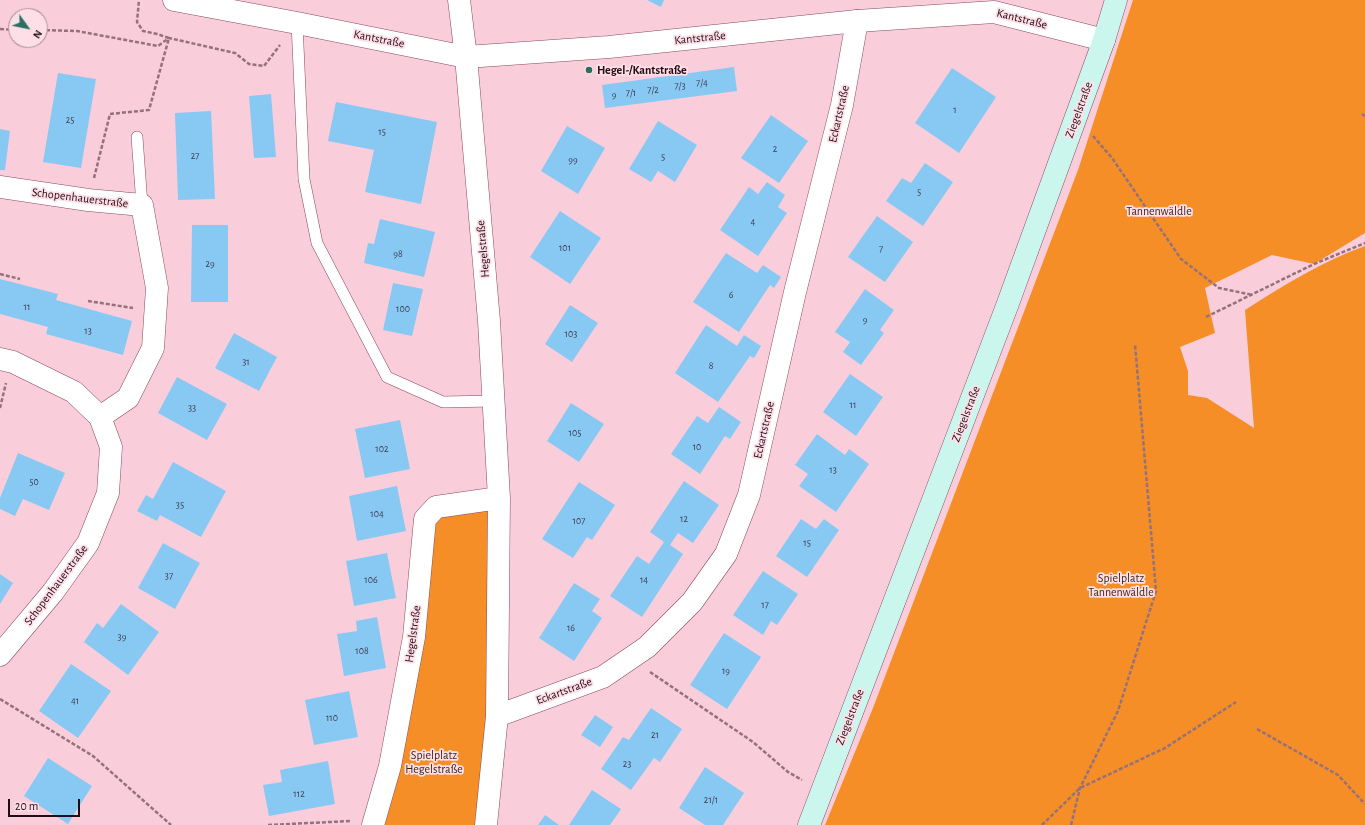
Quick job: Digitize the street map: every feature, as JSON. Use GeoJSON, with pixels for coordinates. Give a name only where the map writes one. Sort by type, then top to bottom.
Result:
{"type":"FeatureCollection","features":[{"type":"Feature","properties":{"kind":"main road","name":"Ziegelstraße"},"geometry":{"type":"LineString","coordinates":[[809,825],[1008,306],[1104,40],[1116,0]]}},
{"type":"Feature","properties":{"kind":"street","name":"Kantstraße"},"geometry":{"type":"LineString","coordinates":[[174,0],[466,57],[609,48],[857,21],[994,12],[1104,40]]}},
{"type":"Feature","properties":{"kind":"street","name":"Hegelstraße"},"geometry":{"type":"LineString","coordinates":[[459,0],[466,57],[489,321],[499,498],[497,716],[486,825]]}},
{"type":"Feature","properties":{"kind":"street","name":"Eckartstraße"},"geometry":{"type":"LineString","coordinates":[[497,716],[603,677],[647,648],[692,602],[726,554],[749,495],[795,292],[842,105],[857,21]]}},
{"type":"Feature","properties":{"kind":"street","name":"Schopenhauerstraße"},"geometry":{"type":"LineString","coordinates":[[0,187],[88,200],[142,205],[157,288],[153,348],[128,398],[100,417]]}},
{"type":"Feature","properties":{"kind":"street","name":"Schopenhauerstraße"},"geometry":{"type":"LineString","coordinates":[[0,359],[13,362],[74,392],[100,417],[111,447],[108,493],[88,543],[53,592],[0,655]]}},
{"type":"Feature","properties":{"kind":"street","name":"Hegelstraße"},"geometry":{"type":"LineString","coordinates":[[374,822],[390,766],[414,637],[425,519],[436,507],[499,498]]}},
{"type":"Feature","properties":{"kind":"lane"},"geometry":{"type":"LineString","coordinates":[[296,23],[304,179],[317,243],[387,377],[443,402],[494,401]]}},
{"type":"Feature","properties":{"kind":"lane"},"geometry":{"type":"LineString","coordinates":[[137,137],[142,205]]}},
{"type":"Feature","properties":{"kind":"path"},"geometry":{"type":"LineString","coordinates":[[139,0],[137,22],[143,32],[235,53],[249,64],[264,66],[296,23]]}},
{"type":"Feature","properties":{"kind":"path"},"geometry":{"type":"LineString","coordinates":[[48,30],[77,31],[158,46],[169,38]]}},
{"type":"Feature","properties":{"kind":"path"},"geometry":{"type":"LineString","coordinates":[[88,200],[110,114],[149,110],[169,38]]}},
{"type":"Feature","properties":{"kind":"path"},"geometry":{"type":"LineString","coordinates":[[1091,135],[1112,158],[1181,259],[1219,288],[1253,294]]}},
{"type":"Feature","properties":{"kind":"path"},"geometry":{"type":"LineString","coordinates":[[1206,317],[1314,264],[1365,243]]}},
{"type":"Feature","properties":{"kind":"path"},"geometry":{"type":"LineString","coordinates":[[0,274],[20,279]]}},
{"type":"Feature","properties":{"kind":"path"},"geometry":{"type":"LineString","coordinates":[[88,300],[155,312]]}},
{"type":"Feature","properties":{"kind":"path"},"geometry":{"type":"LineString","coordinates":[[1071,825],[1080,788],[1118,711],[1156,591],[1136,344]]}},
{"type":"Feature","properties":{"kind":"path"},"geometry":{"type":"LineString","coordinates":[[630,659],[753,742],[788,772],[806,782]]}},
{"type":"Feature","properties":{"kind":"path"},"geometry":{"type":"LineString","coordinates":[[0,699],[93,756],[171,825]]}},
{"type":"Feature","properties":{"kind":"path"},"geometry":{"type":"LineString","coordinates":[[1042,825],[1080,788],[1165,748],[1236,702]]}},
{"type":"Feature","properties":{"kind":"path"},"geometry":{"type":"LineString","coordinates":[[1257,729],[1338,774],[1365,804]]}},
{"type":"Feature","properties":{"kind":"path"},"geometry":{"type":"LineString","coordinates":[[268,825],[374,822]]}},
{"type":"Feature","properties":{"kind":"green space","name":"Tannenwäldle"},"geometry":{"type":"Polygon","coordinates":[[[1133,0],[1365,0],[1365,233],[1314,264],[1272,255],[1205,288],[1215,333],[1180,347],[1188,371],[1188,395],[1207,398],[1254,428],[1245,310],[1289,283],[1333,259],[1365,246],[1365,825],[825,825],[873,708],[1078,170],[1133,0]]]}},
{"type":"Feature","properties":{"kind":"green space","name":"Spielplatz Hegelstraße"},"geometry":{"type":"Polygon","coordinates":[[[499,498],[486,825],[373,825],[425,519],[499,498]]]}},
{"type":"Feature","properties":{"kind":"building"},"geometry":{"type":"Polygon","coordinates":[[[647,0],[664,0],[661,7],[647,0]]]}},
{"type":"Feature","properties":{"kind":"building"},"geometry":{"type":"Polygon","coordinates":[[[734,67],[737,91],[605,108],[602,85],[734,67]]]}},
{"type":"Feature","properties":{"kind":"building"},"geometry":{"type":"Polygon","coordinates":[[[952,68],[996,97],[959,153],[915,123],[952,68]]]}},
{"type":"Feature","properties":{"kind":"building"},"geometry":{"type":"Polygon","coordinates":[[[58,73],[96,79],[81,168],[43,162],[58,73]]]}},
{"type":"Feature","properties":{"kind":"building"},"geometry":{"type":"Polygon","coordinates":[[[271,94],[276,157],[254,158],[249,96],[271,94]]]}},
{"type":"Feature","properties":{"kind":"building"},"geometry":{"type":"Polygon","coordinates":[[[336,102],[437,122],[421,204],[365,192],[374,150],[328,141],[336,102]]]}},
{"type":"Feature","properties":{"kind":"building"},"geometry":{"type":"Polygon","coordinates":[[[211,111],[215,199],[178,200],[175,113],[211,111]]]}},
{"type":"Feature","properties":{"kind":"building"},"geometry":{"type":"Polygon","coordinates":[[[771,115],[808,141],[779,183],[741,158],[771,115]]]}},
{"type":"Feature","properties":{"kind":"building"},"geometry":{"type":"Polygon","coordinates":[[[658,121],[697,145],[675,182],[658,171],[651,182],[629,169],[658,121]]]}},
{"type":"Feature","properties":{"kind":"building"},"geometry":{"type":"Polygon","coordinates":[[[567,126],[605,148],[578,194],[541,171],[567,126]]]}},
{"type":"Feature","properties":{"kind":"building"},"geometry":{"type":"Polygon","coordinates":[[[0,129],[10,131],[5,170],[0,170],[0,129]]]}},
{"type":"Feature","properties":{"kind":"building"},"geometry":{"type":"Polygon","coordinates":[[[925,163],[953,182],[923,226],[886,201],[902,178],[911,183],[925,163]]]}},
{"type":"Feature","properties":{"kind":"building"},"geometry":{"type":"Polygon","coordinates":[[[767,182],[785,195],[778,207],[787,213],[758,256],[720,230],[749,187],[758,194],[767,182]]]}},
{"type":"Feature","properties":{"kind":"building"},"geometry":{"type":"Polygon","coordinates":[[[560,211],[601,238],[570,284],[530,257],[560,211]]]}},
{"type":"Feature","properties":{"kind":"building"},"geometry":{"type":"Polygon","coordinates":[[[877,216],[913,242],[885,282],[848,257],[877,216]]]}},
{"type":"Feature","properties":{"kind":"building"},"geometry":{"type":"Polygon","coordinates":[[[380,219],[435,232],[424,277],[364,263],[368,243],[374,244],[380,219]]]}},
{"type":"Feature","properties":{"kind":"building"},"geometry":{"type":"Polygon","coordinates":[[[192,225],[228,225],[228,302],[191,302],[192,225]]]}},
{"type":"Feature","properties":{"kind":"building"},"geometry":{"type":"Polygon","coordinates":[[[726,253],[757,273],[763,265],[781,277],[774,288],[770,285],[739,332],[693,302],[726,253]]]}},
{"type":"Feature","properties":{"kind":"building"},"geometry":{"type":"Polygon","coordinates":[[[0,279],[58,294],[56,300],[132,321],[123,355],[46,334],[48,327],[0,314],[0,279]]]}},
{"type":"Feature","properties":{"kind":"building"},"geometry":{"type":"Polygon","coordinates":[[[393,283],[423,289],[412,336],[383,330],[393,283]]]}},
{"type":"Feature","properties":{"kind":"building"},"geometry":{"type":"Polygon","coordinates":[[[865,289],[894,310],[880,330],[884,333],[861,365],[843,352],[850,342],[835,332],[865,289]]]}},
{"type":"Feature","properties":{"kind":"building"},"geometry":{"type":"Polygon","coordinates":[[[570,305],[598,323],[572,362],[545,344],[570,305]]]}},
{"type":"Feature","properties":{"kind":"building"},"geometry":{"type":"Polygon","coordinates":[[[706,325],[737,346],[744,335],[761,346],[754,358],[750,356],[718,402],[675,373],[706,325]]]}},
{"type":"Feature","properties":{"kind":"building"},"geometry":{"type":"Polygon","coordinates":[[[234,333],[277,357],[259,391],[215,368],[234,333]]]}},
{"type":"Feature","properties":{"kind":"building"},"geometry":{"type":"Polygon","coordinates":[[[850,374],[883,397],[856,436],[823,412],[850,374]]]}},
{"type":"Feature","properties":{"kind":"building"},"geometry":{"type":"Polygon","coordinates":[[[177,377],[227,404],[207,440],[158,413],[177,377]]]}},
{"type":"Feature","properties":{"kind":"building"},"geometry":{"type":"Polygon","coordinates":[[[571,403],[604,424],[579,462],[547,441],[571,403]]]}},
{"type":"Feature","properties":{"kind":"building"},"geometry":{"type":"Polygon","coordinates":[[[719,407],[741,422],[730,439],[725,436],[700,474],[671,454],[697,416],[708,423],[719,407]]]}},
{"type":"Feature","properties":{"kind":"building"},"geometry":{"type":"Polygon","coordinates":[[[400,420],[410,469],[365,478],[355,429],[400,420]]]}},
{"type":"Feature","properties":{"kind":"building"},"geometry":{"type":"Polygon","coordinates":[[[817,434],[845,455],[849,449],[869,464],[836,512],[799,486],[808,474],[795,465],[817,434]]]}},
{"type":"Feature","properties":{"kind":"building"},"geometry":{"type":"Polygon","coordinates":[[[18,453],[65,473],[49,510],[23,499],[15,516],[0,509],[0,498],[18,453]]]}},
{"type":"Feature","properties":{"kind":"building"},"geometry":{"type":"Polygon","coordinates":[[[173,462],[226,491],[201,537],[160,515],[157,521],[137,511],[146,495],[153,499],[173,462]]]}},
{"type":"Feature","properties":{"kind":"building"},"geometry":{"type":"Polygon","coordinates":[[[684,481],[719,505],[693,543],[678,533],[670,545],[683,554],[642,617],[610,596],[637,556],[649,564],[664,542],[650,532],[684,481]]]}},
{"type":"Feature","properties":{"kind":"building"},"geometry":{"type":"Polygon","coordinates":[[[579,482],[615,505],[592,540],[587,537],[573,558],[542,539],[579,482]]]}},
{"type":"Feature","properties":{"kind":"building"},"geometry":{"type":"Polygon","coordinates":[[[397,486],[406,531],[357,541],[349,496],[397,486]]]}},
{"type":"Feature","properties":{"kind":"building"},"geometry":{"type":"Polygon","coordinates":[[[801,519],[816,529],[824,519],[839,530],[807,577],[776,556],[801,519]]]}},
{"type":"Feature","properties":{"kind":"building"},"geometry":{"type":"Polygon","coordinates":[[[163,543],[200,563],[175,609],[138,588],[163,543]]]}},
{"type":"Feature","properties":{"kind":"building"},"geometry":{"type":"Polygon","coordinates":[[[387,553],[396,598],[354,606],[346,561],[387,553]]]}},
{"type":"Feature","properties":{"kind":"building"},"geometry":{"type":"Polygon","coordinates":[[[763,571],[798,594],[777,625],[771,621],[763,635],[733,615],[763,571]]]}},
{"type":"Feature","properties":{"kind":"building"},"geometry":{"type":"Polygon","coordinates":[[[0,574],[13,583],[0,604],[0,574]]]}},
{"type":"Feature","properties":{"kind":"building"},"geometry":{"type":"Polygon","coordinates":[[[574,583],[600,599],[592,611],[602,618],[574,661],[539,638],[574,583]]]}},
{"type":"Feature","properties":{"kind":"building"},"geometry":{"type":"Polygon","coordinates":[[[121,604],[159,632],[128,675],[84,642],[97,623],[103,628],[121,604]]]}},
{"type":"Feature","properties":{"kind":"building"},"geometry":{"type":"Polygon","coordinates":[[[377,617],[386,668],[344,676],[337,634],[357,631],[356,621],[377,617]]]}},
{"type":"Feature","properties":{"kind":"building"},"geometry":{"type":"Polygon","coordinates":[[[724,633],[761,657],[727,709],[690,685],[724,633]]]}},
{"type":"Feature","properties":{"kind":"building"},"geometry":{"type":"Polygon","coordinates":[[[71,664],[111,691],[78,738],[39,711],[71,664]]]}},
{"type":"Feature","properties":{"kind":"building"},"geometry":{"type":"Polygon","coordinates":[[[349,691],[358,737],[314,745],[305,700],[349,691]]]}},
{"type":"Feature","properties":{"kind":"building"},"geometry":{"type":"Polygon","coordinates":[[[651,708],[682,729],[660,762],[654,758],[631,790],[601,769],[623,737],[629,740],[651,708]]]}},
{"type":"Feature","properties":{"kind":"building"},"geometry":{"type":"Polygon","coordinates":[[[595,715],[613,727],[600,747],[581,735],[595,715]]]}},
{"type":"Feature","properties":{"kind":"building"},"geometry":{"type":"Polygon","coordinates":[[[48,758],[92,786],[68,824],[24,796],[48,758]]]}},
{"type":"Feature","properties":{"kind":"building"},"geometry":{"type":"Polygon","coordinates":[[[328,761],[335,804],[269,816],[263,785],[282,782],[280,770],[328,761]]]}},
{"type":"Feature","properties":{"kind":"building"},"geometry":{"type":"Polygon","coordinates":[[[705,767],[744,793],[723,825],[705,825],[679,808],[705,767]]]}},
{"type":"Feature","properties":{"kind":"building"},"geometry":{"type":"Polygon","coordinates":[[[592,790],[621,809],[610,825],[569,825],[592,790]]]}},
{"type":"Feature","properties":{"kind":"building"},"geometry":{"type":"Polygon","coordinates":[[[545,815],[559,825],[538,825],[545,815]]]}},
{"type":"Feature","properties":{"kind":"place","name":"Hegel-/Kantstraße"},"geometry":{"type":"Point","coordinates":[589,70]}},
{"type":"Feature","properties":{"kind":"park label","name":"Spielplatz Tannenwäldle"},"geometry":{"type":"Point","coordinates":[1121,585]}}]}
